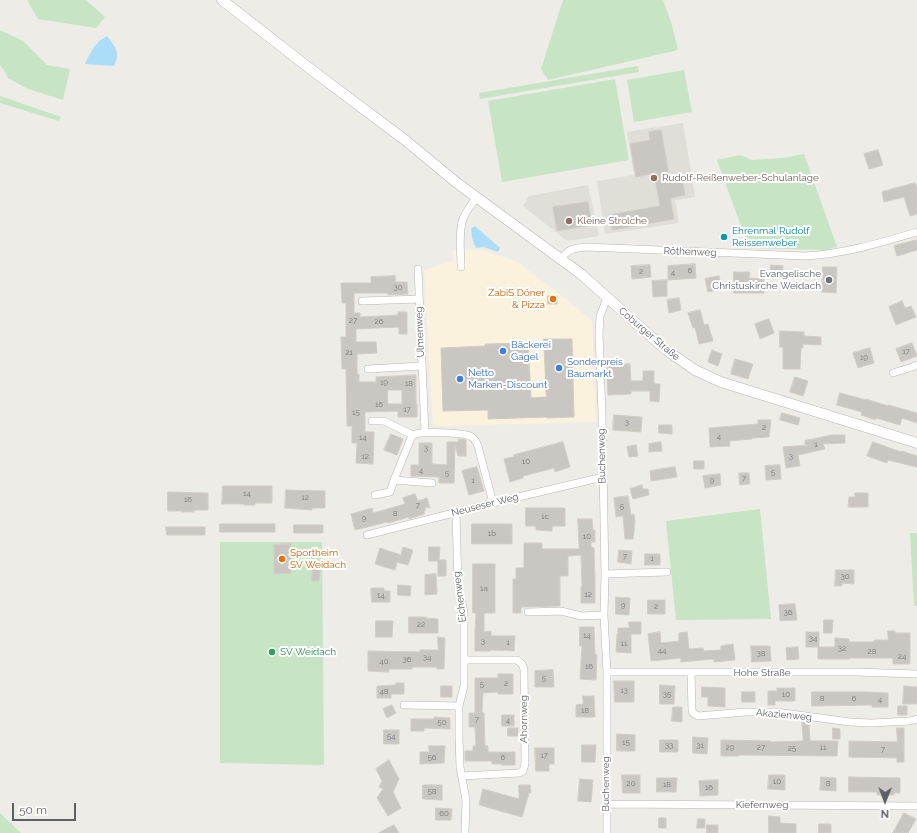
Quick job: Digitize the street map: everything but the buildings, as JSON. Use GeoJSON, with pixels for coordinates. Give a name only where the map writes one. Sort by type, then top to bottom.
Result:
{"type":"FeatureCollection","features":[{"type":"Feature","properties":{"kind":"main road","name":"Coburger Straße"},"geometry":{"type":"LineString","coordinates":[[222,0],[416,149],[477,198],[581,274],[666,350],[682,361],[710,377],[917,443]]}},
{"type":"Feature","properties":{"kind":"street"},"geometry":{"type":"LineString","coordinates":[[461,267],[460,235],[462,221],[477,198]]}},
{"type":"Feature","properties":{"kind":"street","name":"Röthenweg"},"geometry":{"type":"LineString","coordinates":[[560,259],[573,248],[586,247],[805,256],[825,255],[845,252],[917,232]]}},
{"type":"Feature","properties":{"kind":"street","name":"Ulmenweg"},"geometry":{"type":"LineString","coordinates":[[418,269],[425,433]]}},
{"type":"Feature","properties":{"kind":"street","name":"Ulmenweg"},"geometry":{"type":"LineString","coordinates":[[362,301],[419,298]]}},
{"type":"Feature","properties":{"kind":"street","name":"Buchenweg"},"geometry":{"type":"LineString","coordinates":[[607,298],[600,316],[599,333],[605,574],[604,615],[606,672],[607,833]]}},
{"type":"Feature","properties":{"kind":"street"},"geometry":{"type":"LineString","coordinates":[[893,372],[912,367],[917,364]]}},
{"type":"Feature","properties":{"kind":"street","name":"Ulmenweg"},"geometry":{"type":"LineString","coordinates":[[368,369],[422,366]]}},
{"type":"Feature","properties":{"kind":"street"},"geometry":{"type":"LineString","coordinates":[[372,421],[384,421],[413,435],[418,433],[455,433],[468,435],[475,439],[493,503]]}},
{"type":"Feature","properties":{"kind":"street"},"geometry":{"type":"LineString","coordinates":[[375,495],[390,492],[413,435]]}},
{"type":"Feature","properties":{"kind":"street","name":"Neuseser Weg"},"geometry":{"type":"LineString","coordinates":[[368,535],[603,477]]}},
{"type":"Feature","properties":{"kind":"street"},"geometry":{"type":"LineString","coordinates":[[394,480],[432,483]]}},
{"type":"Feature","properties":{"kind":"street","name":"Eichenweg"},"geometry":{"type":"LineString","coordinates":[[456,513],[458,586],[464,612],[464,686],[460,706],[460,767],[466,800],[465,833]]}},
{"type":"Feature","properties":{"kind":"street"},"geometry":{"type":"LineString","coordinates":[[605,574],[667,572]]}},
{"type":"Feature","properties":{"kind":"street"},"geometry":{"type":"LineString","coordinates":[[528,612],[561,611],[581,616],[604,615]]}},
{"type":"Feature","properties":{"kind":"street","name":"Ahornweg"},"geometry":{"type":"LineString","coordinates":[[462,776],[519,773],[523,771],[525,764],[524,669],[522,664],[517,660],[464,660]]}},
{"type":"Feature","properties":{"kind":"street","name":"Hohe Straße"},"geometry":{"type":"LineString","coordinates":[[606,672],[856,672],[917,674]]}},
{"type":"Feature","properties":{"kind":"street","name":"Akazienweg"},"geometry":{"type":"LineString","coordinates":[[691,672],[692,710],[693,713],[698,716],[746,712],[776,712],[850,722],[871,723],[910,721],[917,719]]}},
{"type":"Feature","properties":{"kind":"street"},"geometry":{"type":"LineString","coordinates":[[404,705],[460,706]]}},
{"type":"Feature","properties":{"kind":"street","name":"Kiefernweg"},"geometry":{"type":"LineString","coordinates":[[606,804],[917,806]]}},
{"type":"Feature","properties":{"kind":"shaded area","name":"Rudolf-Reißenweber-Schulanlage"},"geometry":{"type":"Polygon","coordinates":[[[683,123],[695,197],[675,200],[679,223],[605,234],[597,181],[634,175],[627,132],[683,123]]]}},
{"type":"Feature","properties":{"kind":"shaded area","name":"Kleine Strolche"},"geometry":{"type":"Polygon","coordinates":[[[588,185],[599,236],[567,241],[523,206],[529,196],[588,185]]]}},
{"type":"Feature","properties":{"kind":"shaded area"},"geometry":{"type":"Polygon","coordinates":[[[453,250],[481,250],[516,261],[592,321],[596,422],[433,426],[424,270],[453,261],[453,250]]]}},
{"type":"Feature","properties":{"kind":"green space"},"geometry":{"type":"Polygon","coordinates":[[[27,0],[86,0],[105,17],[96,28],[38,19],[27,0]]]}},
{"type":"Feature","properties":{"kind":"green space"},"geometry":{"type":"Polygon","coordinates":[[[563,0],[663,0],[671,22],[678,50],[548,80],[541,69],[563,0]]]}},
{"type":"Feature","properties":{"kind":"green space"},"geometry":{"type":"Polygon","coordinates":[[[0,30],[23,41],[47,65],[70,69],[63,100],[28,89],[8,78],[0,65],[0,30]]]}},
{"type":"Feature","properties":{"kind":"green space"},"geometry":{"type":"Polygon","coordinates":[[[638,66],[639,72],[480,99],[479,93],[638,66]]]}},
{"type":"Feature","properties":{"kind":"green space"},"geometry":{"type":"Polygon","coordinates":[[[684,70],[692,112],[634,122],[627,80],[684,70]]]}},
{"type":"Feature","properties":{"kind":"green space"},"geometry":{"type":"Polygon","coordinates":[[[615,79],[629,160],[502,182],[488,101],[615,79]]]}},
{"type":"Feature","properties":{"kind":"green space"},"geometry":{"type":"Polygon","coordinates":[[[0,96],[61,117],[59,121],[0,103],[0,96]]]}},
{"type":"Feature","properties":{"kind":"green space"},"geometry":{"type":"Polygon","coordinates":[[[804,154],[837,247],[825,250],[749,248],[717,160],[740,155],[752,160],[782,158],[804,154]]]}},
{"type":"Feature","properties":{"kind":"green space"},"geometry":{"type":"Polygon","coordinates":[[[760,509],[771,619],[676,620],[666,521],[760,509]]]}},
{"type":"Feature","properties":{"kind":"green space"},"geometry":{"type":"Polygon","coordinates":[[[910,533],[917,533],[917,606],[914,606],[910,533]]]}},
{"type":"Feature","properties":{"kind":"green space","name":"SV Weidach"},"geometry":{"type":"Polygon","coordinates":[[[220,542],[322,542],[324,765],[220,763],[220,542]]]}},
{"type":"Feature","properties":{"kind":"green space"},"geometry":{"type":"Polygon","coordinates":[[[0,813],[21,833],[0,833],[0,813]]]}},
{"type":"Feature","properties":{"kind":"water"},"geometry":{"type":"Polygon","coordinates":[[[107,36],[115,47],[117,53],[114,66],[85,64],[96,45],[107,36]]]}},
{"type":"Feature","properties":{"kind":"water"},"geometry":{"type":"Polygon","coordinates":[[[475,226],[500,248],[498,252],[484,247],[476,248],[472,238],[471,229],[475,226]]]}},
{"type":"Feature","properties":{"kind":"place","name":"Rudolf-Reißenweber-Schulanlage"},"geometry":{"type":"Point","coordinates":[654,178]}},
{"type":"Feature","properties":{"kind":"place","name":"Kleine Strolche"},"geometry":{"type":"Point","coordinates":[569,221]}},
{"type":"Feature","properties":{"kind":"place","name":"Ehrenmal Rudolf Reissenweber"},"geometry":{"type":"Point","coordinates":[724,237]}},
{"type":"Feature","properties":{"kind":"place","name":"Evangelische Christuskirche Weidach"},"geometry":{"type":"Point","coordinates":[829,280]}},
{"type":"Feature","properties":{"kind":"place","name":"ZabiS Döner & Pizza"},"geometry":{"type":"Point","coordinates":[553,299]}},
{"type":"Feature","properties":{"kind":"place","name":"Bäckerei Gagel"},"geometry":{"type":"Point","coordinates":[503,351]}},
{"type":"Feature","properties":{"kind":"place","name":"Sonderpreis Baumarkt"},"geometry":{"type":"Point","coordinates":[559,368]}},
{"type":"Feature","properties":{"kind":"place","name":"Netto Marken-Discount"},"geometry":{"type":"Point","coordinates":[460,379]}},
{"type":"Feature","properties":{"kind":"place","name":"Sportheim SV Weidach"},"geometry":{"type":"Point","coordinates":[282,559]}},
{"type":"Feature","properties":{"kind":"place","name":"SV Weidach"},"geometry":{"type":"Point","coordinates":[272,652]}}]}
